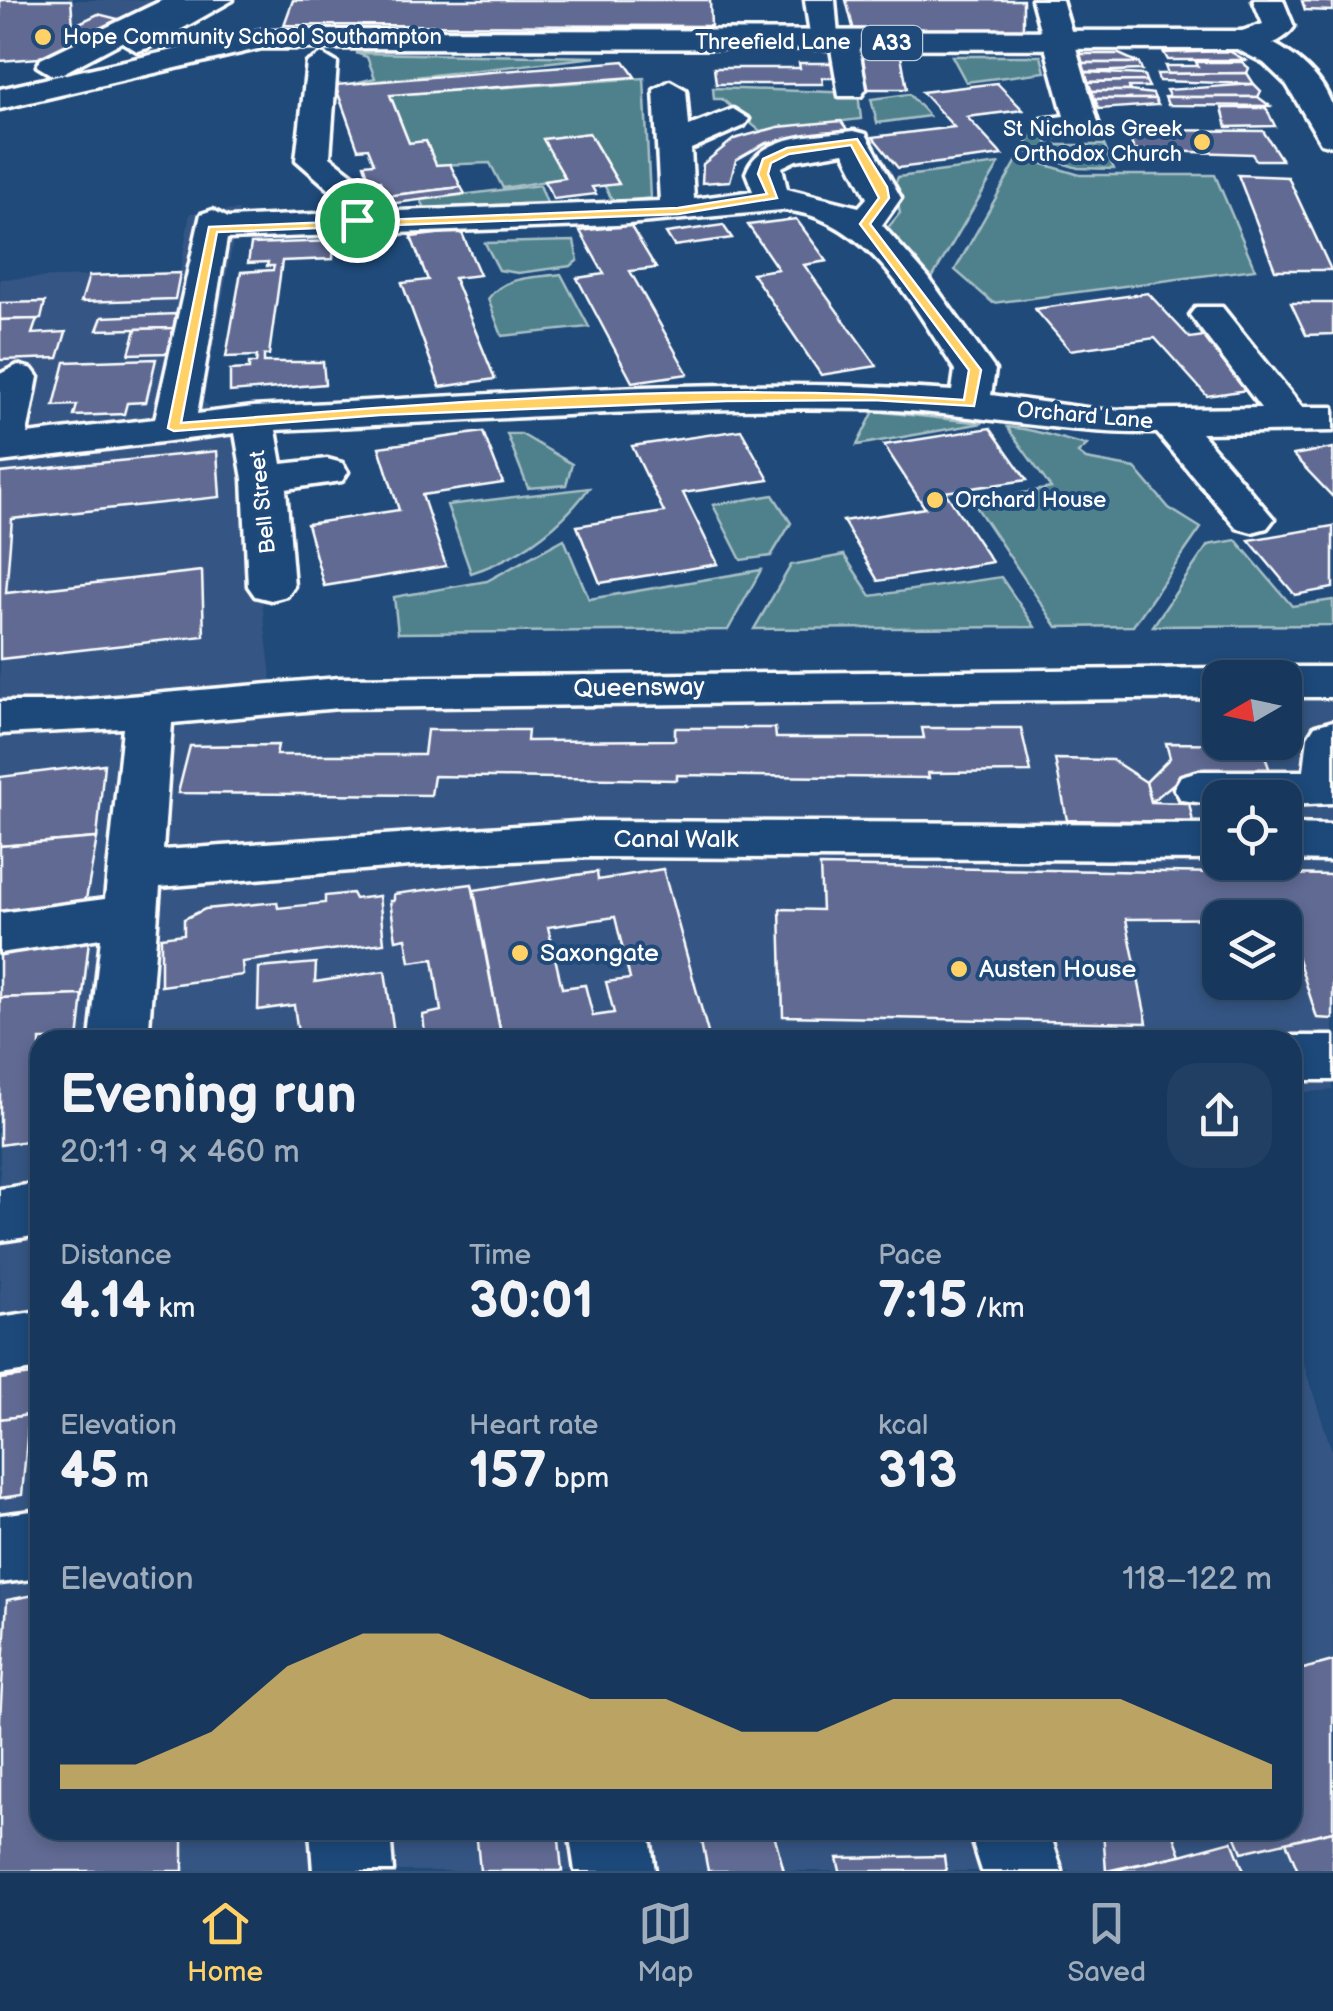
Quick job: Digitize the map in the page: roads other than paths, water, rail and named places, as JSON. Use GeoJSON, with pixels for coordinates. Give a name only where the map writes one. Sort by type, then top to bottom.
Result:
{"type":"FeatureCollection","features":[{"type":"Feature","properties":{"kind":"street"},"geometry":{"type":"LineString","coordinates":[[820,0],[850,89]]}},
{"type":"Feature","properties":{"kind":"street"},"geometry":{"type":"LineString","coordinates":[[1047,0],[1083,126],[1053,126]]}},
{"type":"Feature","properties":{"kind":"street","name":"A33"},"geometry":{"type":"LineString","coordinates":[[0,75],[128,46],[206,1],[228,28],[262,39]]}},
{"type":"Feature","properties":{"kind":"street"},"geometry":{"type":"LineString","coordinates":[[1274,13],[1302,59],[1301,77]]}},
{"type":"Feature","properties":{"kind":"street","name":"Threefield Lane"},"geometry":{"type":"LineString","coordinates":[[262,39],[1242,40],[1263,38],[1274,13]]}},
{"type":"Feature","properties":{"kind":"street","name":"A33"},"geometry":{"type":"LineString","coordinates":[[0,99],[102,78],[198,49],[262,39]]}},
{"type":"Feature","properties":{"kind":"street"},"geometry":{"type":"LineString","coordinates":[[1242,40],[1262,48],[1301,77],[1333,136]]}},
{"type":"Feature","properties":{"kind":"street"},"geometry":{"type":"LineString","coordinates":[[281,81],[321,71],[313,160],[353,192],[357,220]]}},
{"type":"Feature","properties":{"kind":"street"},"geometry":{"type":"LineString","coordinates":[[674,144],[723,112],[670,98],[678,211]]}},
{"type":"Feature","properties":{"kind":"street"},"geometry":{"type":"LineString","coordinates":[[773,196],[763,174],[767,161],[787,151],[854,141],[882,187],[884,198],[865,224]]}},
{"type":"Feature","properties":{"kind":"street"},"geometry":{"type":"LineString","coordinates":[[174,428],[213,225],[678,211],[773,196],[842,212],[865,224],[975,370],[970,404]]}},
{"type":"Feature","properties":{"kind":"street"},"geometry":{"type":"LineString","coordinates":[[1208,314],[1292,421]]}},
{"type":"Feature","properties":{"kind":"street"},"geometry":{"type":"LineString","coordinates":[[1,450],[18,377]]}},
{"type":"Feature","properties":{"kind":"street","name":"Orchard Lane"},"geometry":{"type":"LineString","coordinates":[[1,450],[253,419],[727,397],[873,396],[970,404],[1100,422],[1333,419]]}},
{"type":"Feature","properties":{"kind":"street","name":"Bell Street"},"geometry":{"type":"LineString","coordinates":[[253,419],[264,478],[271,586]]}},
{"type":"Feature","properties":{"kind":"street"},"geometry":{"type":"LineString","coordinates":[[1171,424],[1252,520]]}},
{"type":"Feature","properties":{"kind":"street"},"geometry":{"type":"LineString","coordinates":[[264,478],[327,472]]}},
{"type":"Feature","properties":{"kind":"street","name":"Queensway"},"geometry":{"type":"LineString","coordinates":[[0,718],[58,718],[283,696],[398,691],[1202,682]]}},
{"type":"Feature","properties":{"kind":"street"},"geometry":{"type":"LineString","coordinates":[[1302,682],[1333,682]]}},
{"type":"Feature","properties":{"kind":"street"},"geometry":{"type":"LineString","coordinates":[[120,1030],[149,709]]}},
{"type":"Feature","properties":{"kind":"street","name":"Queensway"},"geometry":{"type":"LineString","coordinates":[[0,731],[58,718]]}},
{"type":"Feature","properties":{"kind":"street"},"geometry":{"type":"LineString","coordinates":[[1199,788],[1327,788],[1333,737]]}},
{"type":"Feature","properties":{"kind":"street","name":"Canal Walk"},"geometry":{"type":"LineString","coordinates":[[0,933],[131,893],[410,848],[591,839],[1202,842]]}},
{"type":"Feature","properties":{"kind":"street"},"geometry":{"type":"LineString","coordinates":[[1302,842],[1333,843]]}},
{"type":"Feature","properties":{"kind":"street"},"geometry":{"type":"LineString","coordinates":[[1302,1058],[1333,1058]]}},
{"type":"Feature","properties":{"kind":"street"},"geometry":{"type":"LineString","coordinates":[[0,1215],[30,1210]]}},
{"type":"Feature","properties":{"kind":"street"},"geometry":{"type":"LineString","coordinates":[[0,1346],[30,1342]]}},
{"type":"Feature","properties":{"kind":"street"},"geometry":{"type":"LineString","coordinates":[[0,1549],[30,1545]]}},
{"type":"Feature","properties":{"kind":"street"},"geometry":{"type":"LineString","coordinates":[[351,1840],[353,1871]]}},
{"type":"Feature","properties":{"kind":"street"},"geometry":{"type":"LineString","coordinates":[[610,1840],[615,1871]]}},
{"type":"Feature","properties":{"kind":"street"},"geometry":{"type":"LineString","coordinates":[[1012,1840],[1022,1871]]}},
{"type":"Feature","properties":{"kind":"place","name":"Hope Community School Southampton"},"geometry":{"type":"Point","coordinates":[43,37]}},
{"type":"Feature","properties":{"kind":"place","name":"St Nicholas Greek Orthodox Church"},"geometry":{"type":"Point","coordinates":[1202,142]}},
{"type":"Feature","properties":{"kind":"place","name":"Orchard House"},"geometry":{"type":"Point","coordinates":[935,500]}},
{"type":"Feature","properties":{"kind":"place","name":"Saxongate"},"geometry":{"type":"Point","coordinates":[520,953]}},
{"type":"Feature","properties":{"kind":"place","name":"Austen House"},"geometry":{"type":"Point","coordinates":[959,969]}}]}
